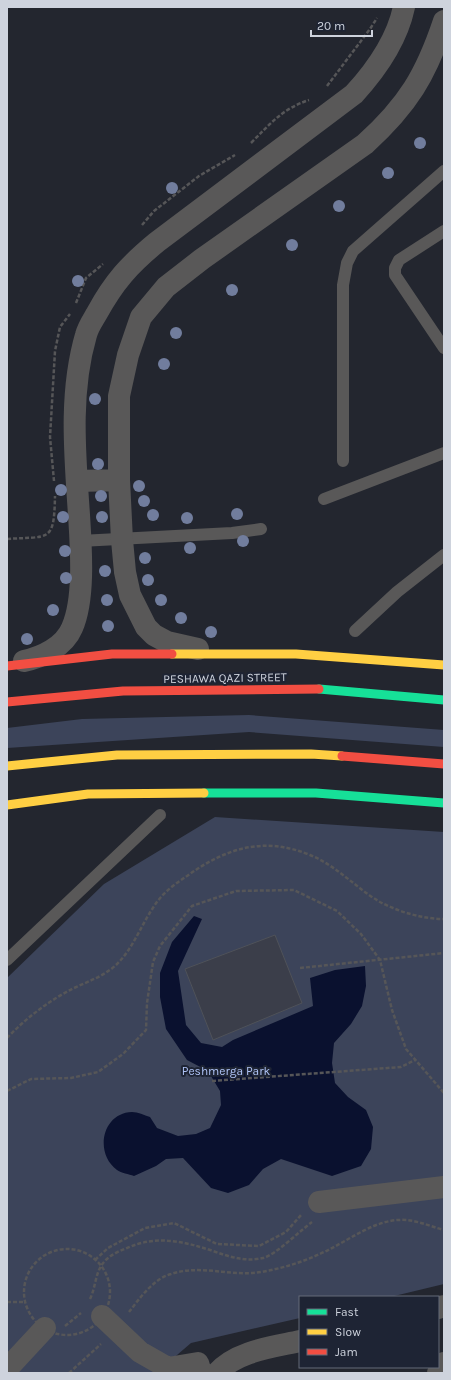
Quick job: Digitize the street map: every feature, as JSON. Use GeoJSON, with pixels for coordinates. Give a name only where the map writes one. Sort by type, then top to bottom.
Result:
{"type":"FeatureCollection","features":[{"type":"Feature","properties":{"kind":"main road"},"geometry":{"type":"LineString","coordinates":[[7,665],[112,654],[257,653],[296,654],[444,665]]}},
{"type":"Feature","properties":{"kind":"main road","name":"PESHAWA QAZI STREET"},"geometry":{"type":"LineString","coordinates":[[7,702],[123,691],[317,689],[444,700]]}},
{"type":"Feature","properties":{"kind":"main road"},"geometry":{"type":"LineString","coordinates":[[7,766],[117,755],[311,754],[444,764]]}},
{"type":"Feature","properties":{"kind":"main road"},"geometry":{"type":"LineString","coordinates":[[7,805],[88,794],[308,793],[444,804]]}},
{"type":"Feature","properties":{"kind":"street"},"geometry":{"type":"LineString","coordinates":[[7,665],[29,660],[58,646],[72,628],[78,606],[81,578],[75,400],[78,364],[86,332],[107,295],[131,264],[157,242],[354,94],[368,79],[391,41],[401,21],[404,7]]}},
{"type":"Feature","properties":{"kind":"street"},"geometry":{"type":"LineString","coordinates":[[257,653],[186,647],[167,642],[154,635],[146,627],[130,595],[125,572],[119,480],[119,396],[128,355],[141,317],[166,287],[365,144],[389,122],[409,98],[424,72],[444,21]]}},
{"type":"Feature","properties":{"kind":"street"},"geometry":{"type":"LineString","coordinates":[[77,481],[119,480]]}},
{"type":"Feature","properties":{"kind":"street"},"geometry":{"type":"LineString","coordinates":[[318,1210],[444,1187]]}},
{"type":"Feature","properties":{"kind":"street"},"geometry":{"type":"LineString","coordinates":[[99,1320],[148,1373]]}},
{"type":"Feature","properties":{"kind":"street"},"geometry":{"type":"LineString","coordinates":[[99,1320],[140,1352],[168,1368],[198,1363],[201,1373]]}},
{"type":"Feature","properties":{"kind":"street"},"geometry":{"type":"LineString","coordinates":[[7,1369],[51,1333]]}},
{"type":"Feature","properties":{"kind":"street"},"geometry":{"type":"LineString","coordinates":[[217,1373],[232,1361],[243,1356],[299,1341]]}},
{"type":"Feature","properties":{"kind":"street"},"geometry":{"type":"LineString","coordinates":[[438,1373],[444,1363]]}},
{"type":"Feature","properties":{"kind":"lane"},"geometry":{"type":"LineString","coordinates":[[343,461],[342,299],[344,275],[347,262],[352,251],[444,171]]}},
{"type":"Feature","properties":{"kind":"lane"},"geometry":{"type":"LineString","coordinates":[[444,231],[398,260],[395,268],[395,275],[444,348]]}},
{"type":"Feature","properties":{"kind":"lane"},"geometry":{"type":"LineString","coordinates":[[324,499],[444,453]]}},
{"type":"Feature","properties":{"kind":"lane"},"geometry":{"type":"LineString","coordinates":[[80,541],[122,540],[232,533],[261,529]]}},
{"type":"Feature","properties":{"kind":"lane"},"geometry":{"type":"LineString","coordinates":[[355,631],[397,592],[444,555]]}},
{"type":"Feature","properties":{"kind":"lane"},"geometry":{"type":"LineString","coordinates":[[7,960],[160,815]]}},
{"type":"Feature","properties":{"kind":"path"},"geometry":{"type":"LineString","coordinates":[[7,1038],[31,1015],[73,988],[96,979],[116,965],[128,952],[148,915],[162,896],[202,865],[216,857],[235,850],[252,846],[293,848],[329,863],[381,902],[404,912],[444,919]]}},
{"type":"Feature","properties":{"kind":"path"},"geometry":{"type":"LineString","coordinates":[[7,1091],[31,1079],[71,1078],[98,1072],[123,1054],[146,1030],[147,1004],[153,962],[160,946],[192,906],[236,891],[294,890],[337,911],[361,934],[380,960],[392,1010],[406,1049],[444,1093]]}},
{"type":"Feature","properties":{"kind":"path"},"geometry":{"type":"LineString","coordinates":[[300,968],[444,952]]}},
{"type":"Feature","properties":{"kind":"path"},"geometry":{"type":"LineString","coordinates":[[212,1081],[401,1067],[415,1060]]}},
{"type":"Feature","properties":{"kind":"path"},"geometry":{"type":"LineString","coordinates":[[95,1260],[108,1248],[145,1228],[174,1224],[217,1244],[259,1246],[286,1232],[306,1210],[318,1210]]}},
{"type":"Feature","properties":{"kind":"path"},"geometry":{"type":"LineString","coordinates":[[99,1320],[96,1285],[98,1271],[104,1261],[116,1253],[139,1243],[162,1239],[187,1243],[237,1260],[264,1258],[318,1210]]}},
{"type":"Feature","properties":{"kind":"path"},"geometry":{"type":"LineString","coordinates":[[69,1373],[99,1320],[108,1303],[110,1290],[107,1276],[101,1266],[89,1255],[76,1250],[62,1249],[48,1253],[36,1261],[28,1273],[24,1287],[25,1302],[30,1315],[51,1333],[67,1335],[80,1333],[99,1320],[142,1295],[156,1281],[169,1274],[187,1270],[260,1272],[280,1268],[324,1252],[382,1222],[405,1220],[444,1230]]}},
{"type":"Feature","properties":{"kind":"path"},"geometry":{"type":"LineString","coordinates":[[7,1302],[25,1302]]}},
{"type":"Feature","properties":{"kind":"path"},"geometry":{"type":"LineString","coordinates":[[51,1333],[80,1316],[99,1320]]}},
{"type":"Feature","properties":{"kind":"green space"},"geometry":{"type":"Polygon","coordinates":[[[249,715],[444,730],[444,747],[249,732],[7,748],[7,728],[82,719],[249,715]]]}},
{"type":"Feature","properties":{"kind":"green space","name":"Peshmerga Park"},"geometry":{"type":"Polygon","coordinates":[[[215,817],[444,832],[444,1284],[394,1296],[299,1296],[299,1318],[191,1343],[156,1373],[7,1373],[7,978],[104,884],[215,817]]]}},
{"type":"Feature","properties":{"kind":"shaded area"},"geometry":{"type":"Polygon","coordinates":[[[194,916],[202,919],[178,971],[186,1025],[201,1043],[222,1047],[233,1040],[313,1006],[310,978],[335,970],[365,966],[366,986],[362,1006],[351,1024],[334,1043],[332,1063],[335,1083],[348,1097],[366,1110],[373,1127],[371,1149],[361,1166],[332,1176],[281,1159],[263,1169],[249,1185],[228,1193],[211,1188],[183,1158],[166,1159],[156,1166],[134,1176],[117,1170],[110,1163],[105,1154],[105,1135],[108,1126],[114,1119],[122,1114],[134,1112],[150,1117],[157,1128],[178,1136],[196,1134],[210,1128],[221,1105],[220,1091],[208,1071],[187,1060],[166,1029],[160,997],[160,973],[172,942],[194,916]]]}},
{"type":"Feature","properties":{"kind":"building"},"geometry":{"type":"Polygon","coordinates":[[[275,935],[302,1003],[213,1040],[185,969],[275,935]]]}},
{"type":"Feature","properties":{"kind":"traffic: fast"},"geometry":{"type":"LineString","coordinates":[[319,689],[444,700]]}},
{"type":"Feature","properties":{"kind":"traffic: fast"},"geometry":{"type":"LineString","coordinates":[[204,793],[316,793],[444,803]]}},
{"type":"Feature","properties":{"kind":"traffic: slow"},"geometry":{"type":"LineString","coordinates":[[172,654],[296,654],[444,665]]}},
{"type":"Feature","properties":{"kind":"traffic: slow"},"geometry":{"type":"LineString","coordinates":[[7,766],[117,755],[311,754],[342,756]]}},
{"type":"Feature","properties":{"kind":"traffic: slow"},"geometry":{"type":"LineString","coordinates":[[7,805],[88,794],[204,793]]}},
{"type":"Feature","properties":{"kind":"traffic: jam"},"geometry":{"type":"LineString","coordinates":[[7,666],[112,654],[172,654]]}},
{"type":"Feature","properties":{"kind":"traffic: jam"},"geometry":{"type":"LineString","coordinates":[[7,702],[123,691],[319,689]]}},
{"type":"Feature","properties":{"kind":"traffic: jam"},"geometry":{"type":"LineString","coordinates":[[342,756],[444,764]]}}]}
